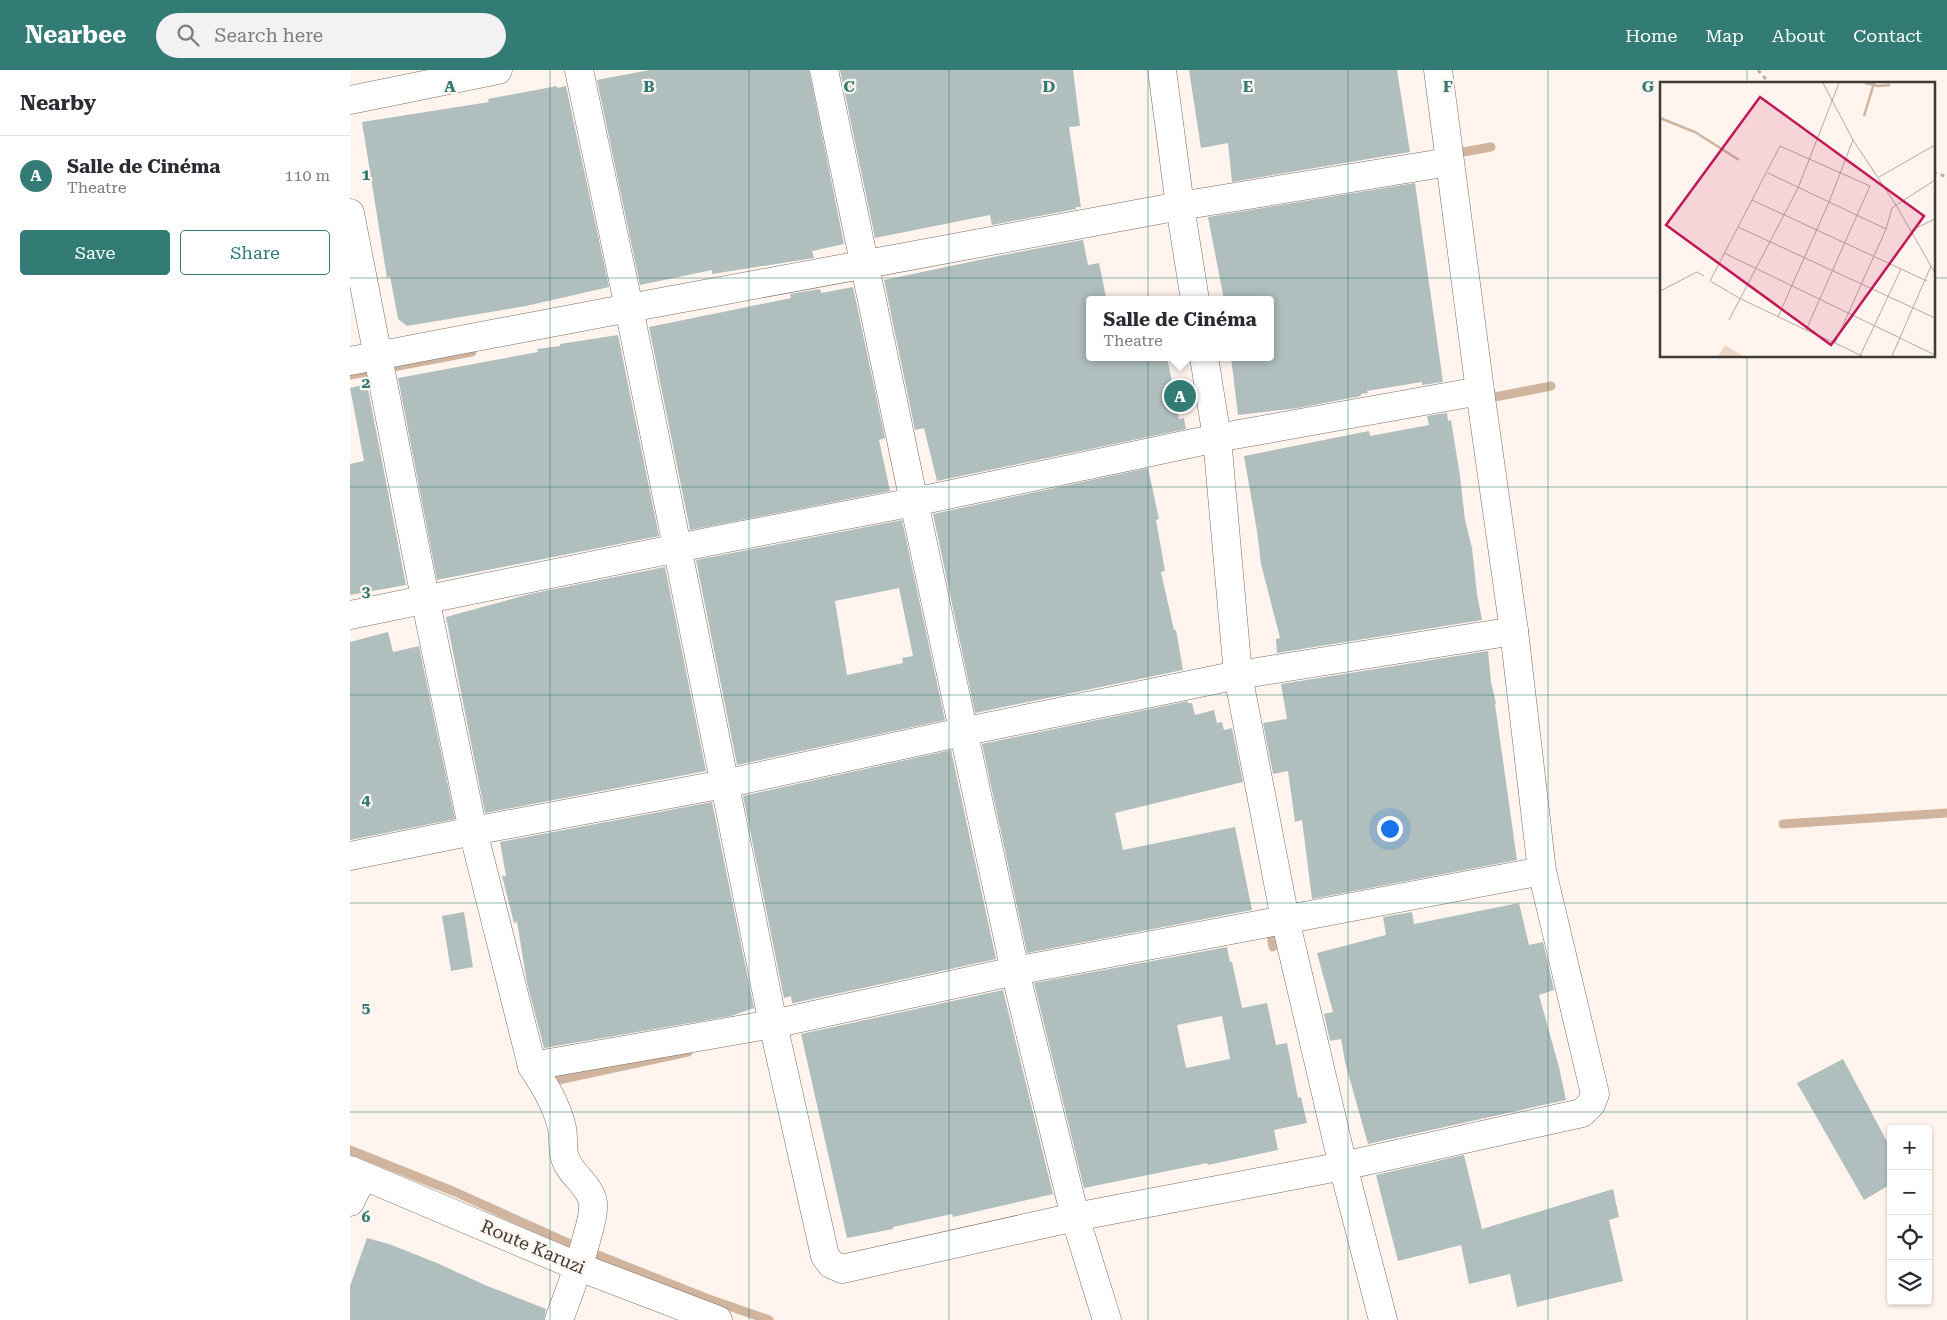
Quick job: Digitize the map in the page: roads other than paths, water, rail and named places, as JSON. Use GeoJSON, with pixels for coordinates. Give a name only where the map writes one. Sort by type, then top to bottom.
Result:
{"type":"FeatureCollection","features":[{"type":"Feature","properties":{"kind":"street"},"geometry":{"type":"LineString","coordinates":[[350,100],[498,70]]}},
{"type":"Feature","properties":{"kind":"street"},"geometry":{"type":"LineString","coordinates":[[579,70],[629,308],[773,1024],[825,1256],[831,1264],[842,1269],[1075,1217],[1343,1166],[1582,1113],[1591,1104],[1595,1094],[1542,871],[1514,631],[1438,70]]}},
{"type":"Feature","properties":{"kind":"street"},"geometry":{"type":"LineString","coordinates":[[824,70],[962,732],[1015,971],[1075,1217],[1106,1320]]}},
{"type":"Feature","properties":{"kind":"street"},"geometry":{"type":"LineString","coordinates":[[1162,70],[1194,296]]}},
{"type":"Feature","properties":{"kind":"street"},"geometry":{"type":"LineString","coordinates":[[350,361],[1180,206],[1449,162]]}},
{"type":"Feature","properties":{"kind":"street"},"geometry":{"type":"LineString","coordinates":[[350,213],[472,831],[532,1066],[549,1093],[557,1112],[562,1129],[565,1158],[570,1168],[584,1184],[593,1203],[590,1224],[579,1267],[559,1320]]}},
{"type":"Feature","properties":{"kind":"street"},"geometry":{"type":"LineString","coordinates":[[1205,361],[1217,438],[1238,675],[1285,919],[1343,1166],[1383,1320]]}},
{"type":"Feature","properties":{"kind":"street"},"geometry":{"type":"LineString","coordinates":[[350,615],[425,598],[914,502],[1217,438],[1480,391]]}},
{"type":"Feature","properties":{"kind":"street"},"geometry":{"type":"LineString","coordinates":[[350,856],[724,784],[1238,675],[1514,631]]}},
{"type":"Feature","properties":{"kind":"street"},"geometry":{"type":"LineString","coordinates":[[532,1066],[773,1024],[1015,971],[1542,871]]}},
{"type":"Feature","properties":{"kind":"street"},"geometry":{"type":"LineString","coordinates":[[350,1202],[357,1173]]}},
{"type":"Feature","properties":{"kind":"street","name":"Route Karuzi"},"geometry":{"type":"LineString","coordinates":[[357,1173],[579,1267],[718,1320]]}},
{"type":"Feature","properties":{"kind":"waterway"},"geometry":{"type":"LineString","coordinates":[[1452,154],[1491,147]]}},
{"type":"Feature","properties":{"kind":"waterway"},"geometry":{"type":"LineString","coordinates":[[350,375],[472,352]]}},
{"type":"Feature","properties":{"kind":"waterway"},"geometry":{"type":"LineString","coordinates":[[1485,399],[1551,386]]}},
{"type":"Feature","properties":{"kind":"waterway"},"geometry":{"type":"LineString","coordinates":[[1783,824],[1947,813]]}},
{"type":"Feature","properties":{"kind":"waterway"},"geometry":{"type":"LineString","coordinates":[[1266,929],[1270,929],[1273,947]]}},
{"type":"Feature","properties":{"kind":"waterway"},"geometry":{"type":"LineString","coordinates":[[549,1082],[688,1052]]}},
{"type":"Feature","properties":{"kind":"waterway"},"geometry":{"type":"LineString","coordinates":[[350,1150],[455,1192],[575,1246],[706,1298],[769,1320]]}},
{"type":"Feature","properties":{"kind":"place","name":"Salle de Cinéma"},"geometry":{"type":"Point","coordinates":[1180,396]}}]}
